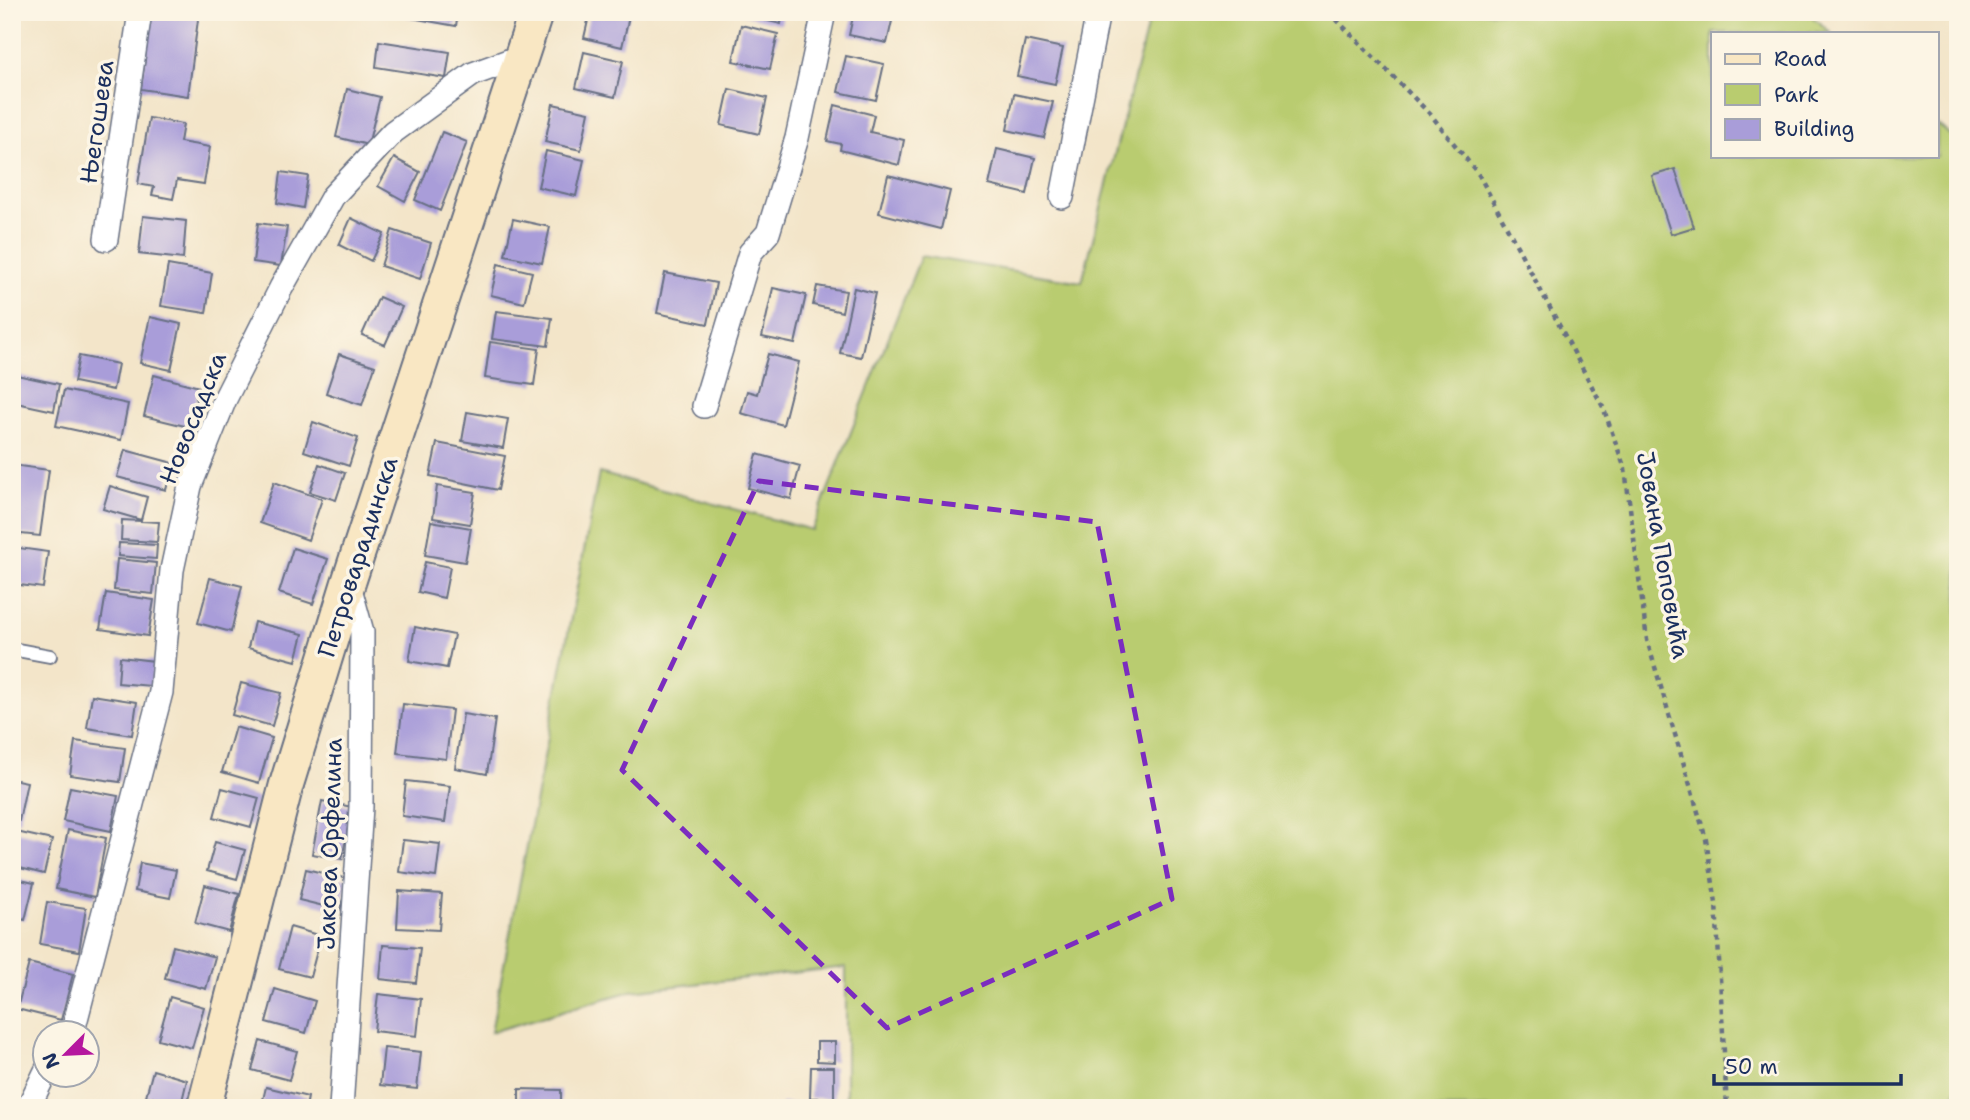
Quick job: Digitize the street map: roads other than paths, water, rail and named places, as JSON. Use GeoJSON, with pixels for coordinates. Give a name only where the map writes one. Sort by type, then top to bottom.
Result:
{"type":"FeatureCollection","features":[{"type":"Feature","properties":{"kind":"street","name":"Његошева"},"geometry":{"type":"LineString","coordinates":[[106,239],[140,12]]}},
{"type":"Feature","properties":{"kind":"street","name":"Петроварадинска"},"geometry":{"type":"LineString","coordinates":[[204,1108],[286,786],[348,584],[536,12]]}},
{"type":"Feature","properties":{"kind":"street"},"geometry":{"type":"LineString","coordinates":[[704,406],[750,253],[768,233],[797,138],[824,12]]}},
{"type":"Feature","properties":{"kind":"street"},"geometry":{"type":"LineString","coordinates":[[1062,197],[1098,12]]}},
{"type":"Feature","properties":{"kind":"street","name":"Новосадска"},"geometry":{"type":"LineString","coordinates":[[76,1018],[161,692],[172,570],[190,486],[225,400],[281,288],[333,196],[393,132],[473,74],[522,56]]}},
{"type":"Feature","properties":{"kind":"street","name":"Јакова Орфелина"},"geometry":{"type":"LineString","coordinates":[[341,1108],[361,807],[362,632],[348,584]]}},
{"type":"Feature","properties":{"kind":"street"},"geometry":{"type":"LineString","coordinates":[[27,1108],[37,1088]]}},
{"type":"Feature","properties":{"kind":"lane"},"geometry":{"type":"LineString","coordinates":[[12,649],[50,656]]}}]}
